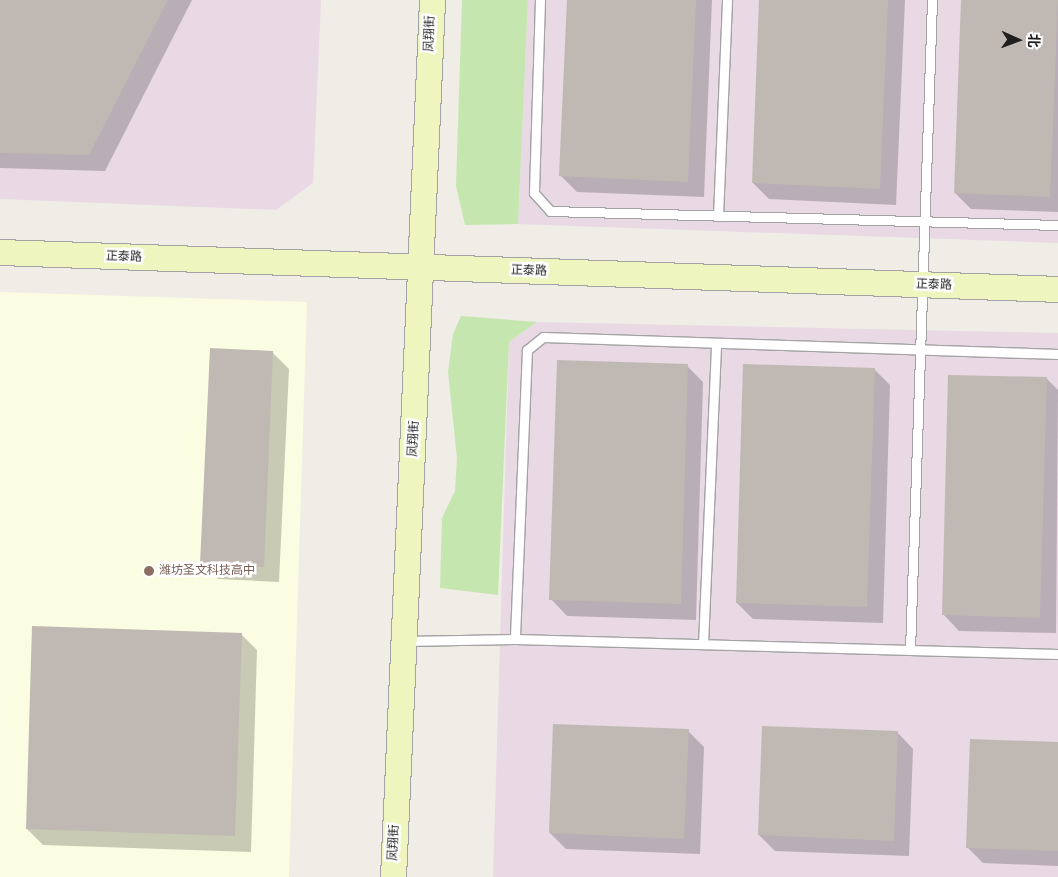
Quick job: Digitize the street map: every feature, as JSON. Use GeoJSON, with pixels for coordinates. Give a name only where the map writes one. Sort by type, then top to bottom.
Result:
{"type":"FeatureCollection","features":[{"type":"Feature","properties":{"kind":"street","name":"凤翔街"},"geometry":{"type":"LineString","coordinates":[[393,877],[423,267],[432,0]]}},
{"type":"Feature","properties":{"kind":"street","name":"正泰路"},"geometry":{"type":"LineString","coordinates":[[0,252],[1058,290]]}},
{"type":"Feature","properties":{"kind":"lane"},"geometry":{"type":"LineString","coordinates":[[540,0],[534,193],[550,211],[1058,225]]}},
{"type":"Feature","properties":{"kind":"lane"},"geometry":{"type":"LineString","coordinates":[[718,216],[727,0]]}},
{"type":"Feature","properties":{"kind":"lane"},"geometry":{"type":"LineString","coordinates":[[910,650],[932,0]]}},
{"type":"Feature","properties":{"kind":"lane"},"geometry":{"type":"LineString","coordinates":[[515,639],[527,350],[543,337],[1058,354]]}},
{"type":"Feature","properties":{"kind":"lane"},"geometry":{"type":"LineString","coordinates":[[703,644],[716,342]]}},
{"type":"Feature","properties":{"kind":"lane"},"geometry":{"type":"LineString","coordinates":[[404,641],[515,639],[1058,654]]}},
{"type":"Feature","properties":{"kind":"shaded area"},"geometry":{"type":"Polygon","coordinates":[[[0,0],[321,0],[313,183],[276,210],[0,199],[0,0]]]}},
{"type":"Feature","properties":{"kind":"shaded area"},"geometry":{"type":"Polygon","coordinates":[[[528,0],[1058,0],[1058,243],[518,224],[528,0]]]}},
{"type":"Feature","properties":{"kind":"shaded area","name":"潍坊圣文科技高中"},"geometry":{"type":"Polygon","coordinates":[[[0,292],[307,302],[289,877],[0,877],[0,292]]]}},
{"type":"Feature","properties":{"kind":"shaded area"},"geometry":{"type":"Polygon","coordinates":[[[537,322],[1058,333],[1058,877],[493,877],[509,342],[537,322]]]}},
{"type":"Feature","properties":{"kind":"green space"},"geometry":{"type":"Polygon","coordinates":[[[462,0],[528,0],[518,224],[465,225],[456,186],[462,0]]]}},
{"type":"Feature","properties":{"kind":"green space"},"geometry":{"type":"Polygon","coordinates":[[[461,316],[537,322],[509,342],[498,595],[440,588],[442,518],[455,491],[457,458],[448,372],[453,334],[461,316]]]}},
{"type":"Feature","properties":{"kind":"building"},"geometry":{"type":"Polygon","coordinates":[[[0,0],[168,0],[89,155],[0,153],[0,0]]]}},
{"type":"Feature","properties":{"kind":"building"},"geometry":{"type":"Polygon","coordinates":[[[567,0],[696,0],[688,182],[559,176],[567,0]]]}},
{"type":"Feature","properties":{"kind":"building"},"geometry":{"type":"Polygon","coordinates":[[[759,0],[888,0],[880,189],[752,183],[759,0]]]}},
{"type":"Feature","properties":{"kind":"building"},"geometry":{"type":"Polygon","coordinates":[[[961,0],[1058,0],[1050,197],[954,193],[961,0]]]}},
{"type":"Feature","properties":{"kind":"building"},"geometry":{"type":"Polygon","coordinates":[[[210,348],[273,351],[264,567],[200,564],[210,348]]]}},
{"type":"Feature","properties":{"kind":"building"},"geometry":{"type":"Polygon","coordinates":[[[557,360],[688,364],[681,604],[549,600],[557,360]]]}},
{"type":"Feature","properties":{"kind":"building"},"geometry":{"type":"Polygon","coordinates":[[[743,364],[875,368],[867,607],[736,603],[743,364]]]}},
{"type":"Feature","properties":{"kind":"building"},"geometry":{"type":"Polygon","coordinates":[[[948,375],[1047,377],[1040,618],[942,615],[948,375]]]}},
{"type":"Feature","properties":{"kind":"building"},"geometry":{"type":"Polygon","coordinates":[[[32,626],[242,633],[235,836],[26,829],[32,626]]]}},
{"type":"Feature","properties":{"kind":"building"},"geometry":{"type":"Polygon","coordinates":[[[553,724],[689,729],[684,839],[549,833],[553,724]]]}},
{"type":"Feature","properties":{"kind":"building"},"geometry":{"type":"Polygon","coordinates":[[[762,726],[898,731],[894,841],[758,835],[762,726]]]}},
{"type":"Feature","properties":{"kind":"building"},"geometry":{"type":"Polygon","coordinates":[[[970,739],[1058,742],[1058,851],[966,848],[970,739]]]}},
{"type":"Feature","properties":{"kind":"place","name":"潍坊圣文科技高中"},"geometry":{"type":"Point","coordinates":[149,571]}}]}
